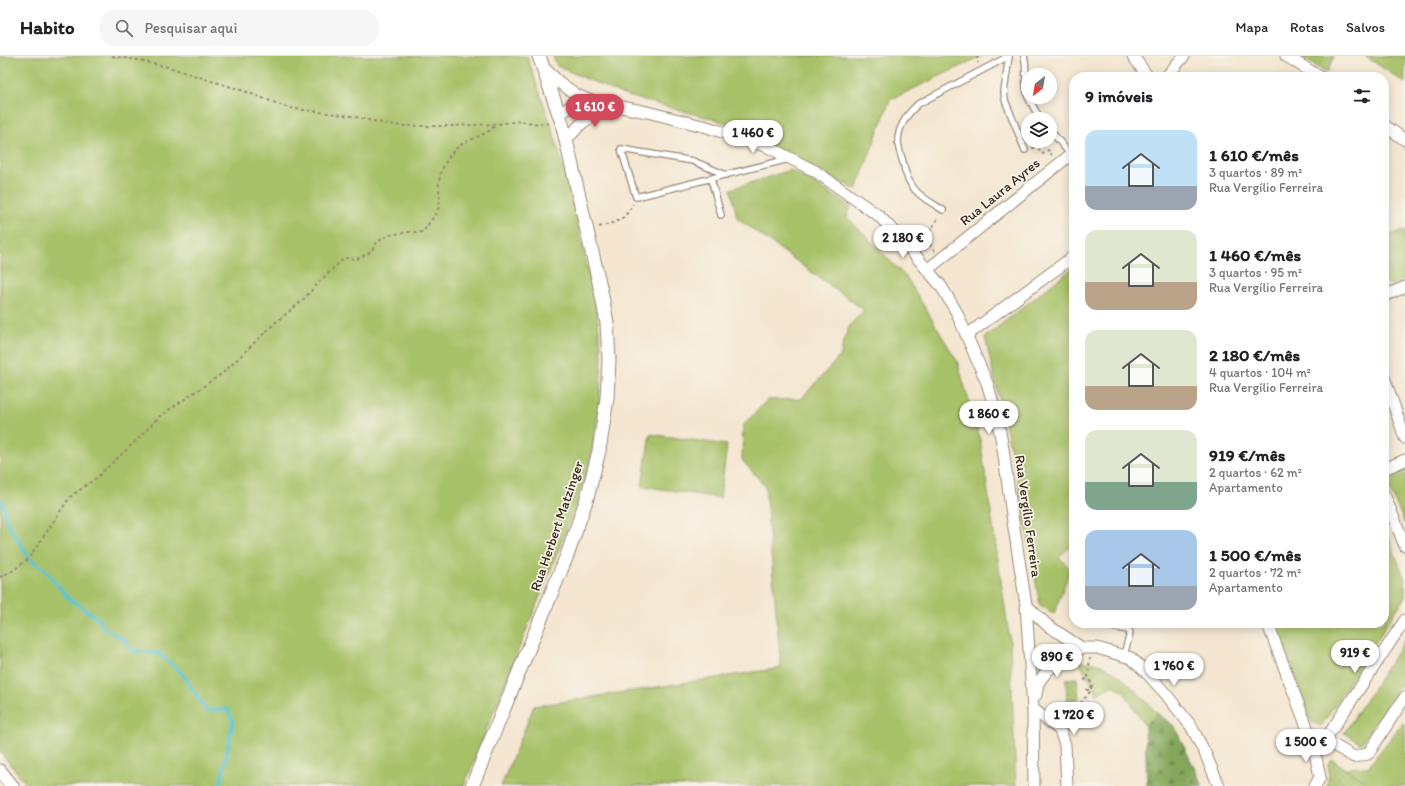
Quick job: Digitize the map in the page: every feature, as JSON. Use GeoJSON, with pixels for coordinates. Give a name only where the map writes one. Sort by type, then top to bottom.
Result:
{"type":"FeatureCollection","features":[{"type":"Feature","properties":{"kind":"street"},"geometry":{"type":"LineString","coordinates":[[1132,56],[1144,72]]}},
{"type":"Feature","properties":{"kind":"street"},"geometry":{"type":"LineString","coordinates":[[1170,72],[1184,56]]}},
{"type":"Feature","properties":{"kind":"street"},"geometry":{"type":"LineString","coordinates":[[1286,56],[1312,72]]}},
{"type":"Feature","properties":{"kind":"street","name":"Rua Vergílio Ferreira"},"geometry":{"type":"LineString","coordinates":[[542,62],[560,83],[577,95],[590,101],[647,112],[707,127],[768,147],[816,171],[879,216],[941,286],[956,311],[967,335],[987,383],[997,416],[1004,449],[1012,515],[1026,605],[1034,709]]}},
{"type":"Feature","properties":{"kind":"street","name":"Rua Herbert Matzinger"},"geometry":{"type":"LineString","coordinates":[[472,786],[568,553],[587,498],[599,451],[607,398],[609,360],[607,324],[566,140],[542,62]]}},
{"type":"Feature","properties":{"kind":"street","name":"Rua Vergílio Ferreira"},"geometry":{"type":"LineString","coordinates":[[560,118],[573,105],[590,101]]}},
{"type":"Feature","properties":{"kind":"street","name":"Rua Vergílio Ferreira"},"geometry":{"type":"LineString","coordinates":[[566,140],[581,124],[597,113],[619,107]]}},
{"type":"Feature","properties":{"kind":"street"},"geometry":{"type":"LineString","coordinates":[[1389,129],[1405,140]]}},
{"type":"Feature","properties":{"kind":"street","name":"Rua Laura Ayres"},"geometry":{"type":"LineString","coordinates":[[926,270],[1059,164],[1069,158]]}},
{"type":"Feature","properties":{"kind":"street"},"geometry":{"type":"LineString","coordinates":[[967,335],[1069,260]]}},
{"type":"Feature","properties":{"kind":"street"},"geometry":{"type":"LineString","coordinates":[[1389,293],[1405,287]]}},
{"type":"Feature","properties":{"kind":"street"},"geometry":{"type":"LineString","coordinates":[[1389,392],[1405,438]]}},
{"type":"Feature","properties":{"kind":"street"},"geometry":{"type":"LineString","coordinates":[[1389,467],[1405,460]]}},
{"type":"Feature","properties":{"kind":"street"},"geometry":{"type":"LineString","coordinates":[[1389,506],[1405,546]]}},
{"type":"Feature","properties":{"kind":"street"},"geometry":{"type":"LineString","coordinates":[[1026,605],[1046,625],[1086,648]]}},
{"type":"Feature","properties":{"kind":"street"},"geometry":{"type":"LineString","coordinates":[[1313,743],[1325,740],[1405,620]]}},
{"type":"Feature","properties":{"kind":"street"},"geometry":{"type":"LineString","coordinates":[[1269,628],[1313,743],[1320,777],[1315,786]]}},
{"type":"Feature","properties":{"kind":"street"},"geometry":{"type":"LineString","coordinates":[[1034,786],[1034,709],[1038,683],[1047,671],[1062,659],[1086,648],[1097,648],[1124,655],[1131,658],[1145,671],[1191,726],[1205,753],[1219,786]]}},
{"type":"Feature","properties":{"kind":"street"},"geometry":{"type":"LineString","coordinates":[[1325,740],[1354,757],[1368,754],[1401,708],[1405,696]]}},
{"type":"Feature","properties":{"kind":"street"},"geometry":{"type":"LineString","coordinates":[[1034,709],[1060,730],[1065,745],[1067,786]]}},
{"type":"Feature","properties":{"kind":"street"},"geometry":{"type":"LineString","coordinates":[[0,771],[12,786]]}},
{"type":"Feature","properties":{"kind":"lane"},"geometry":{"type":"LineString","coordinates":[[943,210],[918,194],[912,186],[906,175],[898,142],[899,132],[910,111],[918,104],[1009,56],[1004,92],[1005,100],[1025,150]]}},
{"type":"Feature","properties":{"kind":"lane"},"geometry":{"type":"LineString","coordinates":[[1024,56],[1026,68]]}},
{"type":"Feature","properties":{"kind":"lane"},"geometry":{"type":"LineString","coordinates":[[1057,138],[1069,151]]}},
{"type":"Feature","properties":{"kind":"lane"},"geometry":{"type":"LineString","coordinates":[[726,176],[693,161],[621,149],[636,197],[726,176],[792,159]]}},
{"type":"Feature","properties":{"kind":"lane"},"geometry":{"type":"LineString","coordinates":[[711,179],[721,215]]}},
{"type":"Feature","properties":{"kind":"lane"},"geometry":{"type":"LineString","coordinates":[[1118,628],[1129,630],[1130,633],[1124,655]]}},
{"type":"Feature","properties":{"kind":"path"},"geometry":{"type":"LineString","coordinates":[[112,56],[168,67],[244,91],[289,108],[333,113],[386,124],[404,126],[451,126],[522,121],[538,124],[560,118]]}},
{"type":"Feature","properties":{"kind":"path"},"geometry":{"type":"LineString","coordinates":[[0,577],[14,570],[28,558],[70,497],[96,478],[137,440],[160,416],[223,373],[276,322],[302,301],[344,258],[357,259],[371,252],[377,242],[389,235],[409,232],[423,232],[438,209],[440,197],[439,182],[442,170],[450,156],[456,148],[467,140],[492,130],[496,124]]}},
{"type":"Feature","properties":{"kind":"path"},"geometry":{"type":"LineString","coordinates":[[1041,148],[1039,150],[1043,154],[1048,150],[1059,164]]}},
{"type":"Feature","properties":{"kind":"path"},"geometry":{"type":"LineString","coordinates":[[587,230],[618,222],[628,213],[636,197]]}},
{"type":"Feature","properties":{"kind":"path"},"geometry":{"type":"LineString","coordinates":[[941,258],[924,239],[943,210]]}},
{"type":"Feature","properties":{"kind":"path"},"geometry":{"type":"LineString","coordinates":[[1054,726],[1066,714],[1076,709],[1091,689],[1092,686],[1089,678],[1086,648]]}},
{"type":"Feature","properties":{"kind":"path"},"geometry":{"type":"LineString","coordinates":[[1084,680],[1089,678]]}},
{"type":"Feature","properties":{"kind":"path"},"geometry":{"type":"LineString","coordinates":[[1086,690],[1091,689]]}},
{"type":"Feature","properties":{"kind":"green space"},"geometry":{"type":"Polygon","coordinates":[[[0,56],[527,56],[553,131],[572,201],[596,304],[602,355],[599,410],[589,465],[570,521],[464,786],[28,786],[0,752],[0,56]]]}},
{"type":"Feature","properties":{"kind":"green space"},"geometry":{"type":"Polygon","coordinates":[[[553,56],[982,56],[890,100],[856,190],[731,124],[624,95],[557,66],[553,56]]]}},
{"type":"Feature","properties":{"kind":"green space"},"geometry":{"type":"Polygon","coordinates":[[[1300,56],[1334,56],[1327,72],[1300,56]]]}},
{"type":"Feature","properties":{"kind":"green space"},"geometry":{"type":"Polygon","coordinates":[[[1365,56],[1405,56],[1405,83],[1365,56]]]}},
{"type":"Feature","properties":{"kind":"green space"},"geometry":{"type":"Polygon","coordinates":[[[791,170],[851,206],[847,217],[907,278],[957,361],[980,438],[1010,642],[1016,786],[501,786],[534,706],[781,668],[765,486],[742,460],[743,426],[767,400],[801,399],[841,355],[843,341],[850,325],[864,310],[737,218],[731,189],[791,170]]]}},
{"type":"Feature","properties":{"kind":"green space"},"geometry":{"type":"Polygon","coordinates":[[[1405,230],[1405,279],[1391,285],[1389,284],[1389,235],[1405,230]]]}},
{"type":"Feature","properties":{"kind":"green space"},"geometry":{"type":"Polygon","coordinates":[[[1069,271],[1069,548],[1059,557],[1069,567],[1069,575],[1054,614],[1040,605],[1017,477],[985,337],[1069,271]]]}},
{"type":"Feature","properties":{"kind":"green space"},"geometry":{"type":"Polygon","coordinates":[[[650,434],[727,445],[720,498],[642,486],[650,434]]]}},
{"type":"Feature","properties":{"kind":"green space"},"geometry":{"type":"Polygon","coordinates":[[[1405,468],[1405,524],[1389,488],[1389,477],[1405,468]]]}},
{"type":"Feature","properties":{"kind":"green space"},"geometry":{"type":"Polygon","coordinates":[[[1389,538],[1405,580],[1405,597],[1389,622],[1389,538]]]}},
{"type":"Feature","properties":{"kind":"green space"},"geometry":{"type":"Polygon","coordinates":[[[1278,628],[1385,628],[1321,726],[1312,722],[1278,628]]]}},
{"type":"Feature","properties":{"kind":"green space"},"geometry":{"type":"Polygon","coordinates":[[[1405,640],[1405,678],[1361,744],[1344,733],[1405,640]]]}},
{"type":"Feature","properties":{"kind":"green space"},"geometry":{"type":"Polygon","coordinates":[[[1079,662],[1094,663],[1111,670],[1129,684],[1158,714],[1145,726],[1124,692],[1113,685],[1097,694],[1079,662]]]}},
{"type":"Feature","properties":{"kind":"green space"},"geometry":{"type":"Polygon","coordinates":[[[1077,678],[1079,699],[1067,700],[1066,679],[1077,678]]]}},
{"type":"Feature","properties":{"kind":"green space"},"geometry":{"type":"Polygon","coordinates":[[[1158,714],[1174,726],[1203,786],[1147,786],[1145,726],[1158,714]]]}},
{"type":"Feature","properties":{"kind":"green space"},"geometry":{"type":"Polygon","coordinates":[[[1402,724],[1405,724],[1405,786],[1371,786],[1345,768],[1368,767],[1402,724]]]}},
{"type":"Feature","properties":{"kind":"green space"},"geometry":{"type":"Polygon","coordinates":[[[1332,759],[1369,786],[1326,786],[1329,775],[1328,764],[1332,759]]]}},
{"type":"Feature","properties":{"kind":"waterway"},"geometry":{"type":"LineString","coordinates":[[0,498],[4,508],[6,520],[29,558],[45,570],[69,599],[99,619],[102,627],[124,639],[129,648],[140,652],[158,653],[181,672],[207,711],[228,709],[233,722],[220,786]]}}]}
